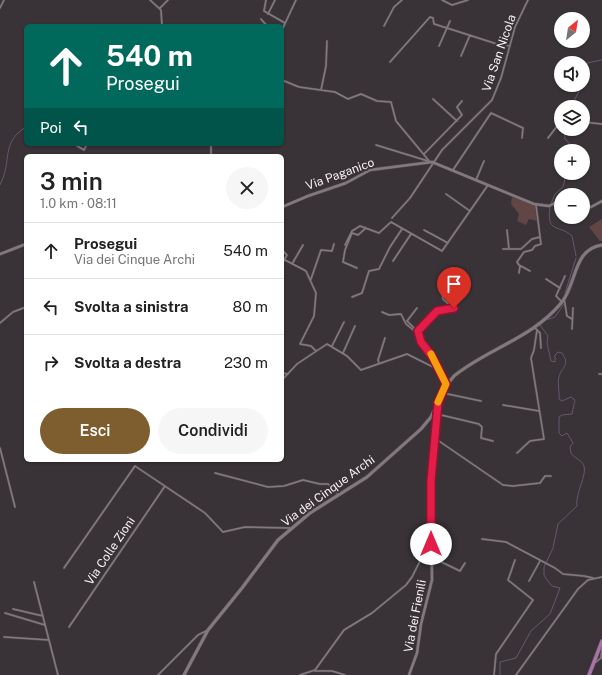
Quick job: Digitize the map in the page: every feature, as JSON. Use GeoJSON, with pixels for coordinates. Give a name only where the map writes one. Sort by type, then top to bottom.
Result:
{"type":"FeatureCollection","features":[{"type":"Feature","properties":{"kind":"main road","name":"Via dei Cinque Archi"},"geometry":{"type":"LineString","coordinates":[[184,675],[208,630],[273,546],[290,528],[312,511],[367,477],[422,428],[432,416],[446,384],[462,370],[534,327],[563,300],[583,255],[590,249],[602,245]]}},
{"type":"Feature","properties":{"kind":"main road"},"geometry":{"type":"LineString","coordinates":[[589,675],[602,642]]}},
{"type":"Feature","properties":{"kind":"street"},"geometry":{"type":"LineString","coordinates":[[0,8],[4,0]]}},
{"type":"Feature","properties":{"kind":"street"},"geometry":{"type":"LineString","coordinates":[[150,0],[160,8],[162,24]]}},
{"type":"Feature","properties":{"kind":"street"},"geometry":{"type":"LineString","coordinates":[[160,8],[168,0]]}},
{"type":"Feature","properties":{"kind":"street"},"geometry":{"type":"LineString","coordinates":[[266,0],[263,10],[285,23],[296,0]]}},
{"type":"Feature","properties":{"kind":"street"},"geometry":{"type":"LineString","coordinates":[[268,14],[275,0]]}},
{"type":"Feature","properties":{"kind":"street"},"geometry":{"type":"LineString","coordinates":[[384,26],[393,8],[402,0]]}},
{"type":"Feature","properties":{"kind":"street"},"geometry":{"type":"LineString","coordinates":[[442,0],[454,5],[468,0]]}},
{"type":"Feature","properties":{"kind":"street","name":"Via San Nicola"},"geometry":{"type":"LineString","coordinates":[[435,162],[443,149],[491,101],[501,78],[516,24],[528,0]]}},
{"type":"Feature","properties":{"kind":"street"},"geometry":{"type":"LineString","coordinates":[[390,62],[430,17],[433,18],[434,25],[510,46]]}},
{"type":"Feature","properties":{"kind":"street"},"geometry":{"type":"LineString","coordinates":[[261,19],[265,24]]}},
{"type":"Feature","properties":{"kind":"street"},"geometry":{"type":"LineString","coordinates":[[439,46],[450,21]]}},
{"type":"Feature","properties":{"kind":"street"},"geometry":{"type":"LineString","coordinates":[[461,56],[470,34]]}},
{"type":"Feature","properties":{"kind":"street"},"geometry":{"type":"LineString","coordinates":[[321,90],[326,66],[327,41]]}},
{"type":"Feature","properties":{"kind":"street"},"geometry":{"type":"LineString","coordinates":[[284,81],[297,86],[335,92],[348,99],[361,94],[376,100],[390,102],[392,104],[396,122],[430,162]]}},
{"type":"Feature","properties":{"kind":"street"},"geometry":{"type":"LineString","coordinates":[[433,99],[457,121]]}},
{"type":"Feature","properties":{"kind":"street"},"geometry":{"type":"LineString","coordinates":[[424,154],[457,121],[462,114],[457,107],[462,101]]}},
{"type":"Feature","properties":{"kind":"street"},"geometry":{"type":"LineString","coordinates":[[452,170],[491,113],[523,128],[522,138]]}},
{"type":"Feature","properties":{"kind":"street"},"geometry":{"type":"LineString","coordinates":[[590,123],[602,124]]}},
{"type":"Feature","properties":{"kind":"street"},"geometry":{"type":"LineString","coordinates":[[548,138],[554,130]]}},
{"type":"Feature","properties":{"kind":"street","name":"Via Paganico"},"geometry":{"type":"LineString","coordinates":[[376,145],[430,162]]}},
{"type":"Feature","properties":{"kind":"street"},"geometry":{"type":"LineString","coordinates":[[77,146],[84,150],[87,146]]}},
{"type":"Feature","properties":{"kind":"street"},"geometry":{"type":"LineString","coordinates":[[476,180],[484,161]]}},
{"type":"Feature","properties":{"kind":"street","name":"Via Paganico"},"geometry":{"type":"LineString","coordinates":[[284,206],[306,196],[346,183],[370,170],[430,162],[435,162],[536,205],[547,206],[554,204]]}},
{"type":"Feature","properties":{"kind":"street"},"geometry":{"type":"LineString","coordinates":[[392,218],[406,203],[435,162]]}},
{"type":"Feature","properties":{"kind":"street"},"geometry":{"type":"LineString","coordinates":[[345,245],[353,230],[361,225],[380,233],[392,222],[440,252],[444,250],[488,185]]}},
{"type":"Feature","properties":{"kind":"street"},"geometry":{"type":"LineString","coordinates":[[446,194],[470,211]]}},
{"type":"Feature","properties":{"kind":"street"},"geometry":{"type":"LineString","coordinates":[[590,207],[602,201]]}},
{"type":"Feature","properties":{"kind":"street"},"geometry":{"type":"LineString","coordinates":[[519,273],[520,266],[517,262],[522,254],[541,245],[536,205]]}},
{"type":"Feature","properties":{"kind":"street"},"geometry":{"type":"LineString","coordinates":[[357,268],[344,262],[344,252],[352,233],[358,235],[366,228]]}},
{"type":"Feature","properties":{"kind":"street"},"geometry":{"type":"LineString","coordinates":[[352,297],[362,293],[369,271],[379,269],[390,247],[402,229]]}},
{"type":"Feature","properties":{"kind":"street"},"geometry":{"type":"LineString","coordinates":[[424,230],[448,243]]}},
{"type":"Feature","properties":{"kind":"street"},"geometry":{"type":"LineString","coordinates":[[507,230],[509,249]]}},
{"type":"Feature","properties":{"kind":"street"},"geometry":{"type":"LineString","coordinates":[[393,261],[411,234]]}},
{"type":"Feature","properties":{"kind":"street"},"geometry":{"type":"LineString","coordinates":[[503,249],[522,248],[531,239],[540,237]]}},
{"type":"Feature","properties":{"kind":"street"},"geometry":{"type":"LineString","coordinates":[[311,279],[321,250],[332,251],[334,244]]}},
{"type":"Feature","properties":{"kind":"street"},"geometry":{"type":"LineString","coordinates":[[0,254],[24,245]]}},
{"type":"Feature","properties":{"kind":"street"},"geometry":{"type":"LineString","coordinates":[[292,264],[303,245]]}},
{"type":"Feature","properties":{"kind":"street"},"geometry":{"type":"LineString","coordinates":[[284,252],[286,254],[285,260],[306,270],[316,293],[316,309],[312,322],[300,344],[311,346],[316,351]]}},
{"type":"Feature","properties":{"kind":"street"},"geometry":{"type":"LineString","coordinates":[[520,266],[530,271]]}},
{"type":"Feature","properties":{"kind":"street"},"geometry":{"type":"LineString","coordinates":[[565,276],[556,297],[563,300],[568,318],[572,319]]}},
{"type":"Feature","properties":{"kind":"street"},"geometry":{"type":"LineString","coordinates":[[546,279],[560,288]]}},
{"type":"Feature","properties":{"kind":"street"},"geometry":{"type":"LineString","coordinates":[[418,332],[437,311],[454,309],[443,299],[441,285]]}},
{"type":"Feature","properties":{"kind":"street"},"geometry":{"type":"LineString","coordinates":[[0,323],[13,312],[24,308]]}},
{"type":"Feature","properties":{"kind":"street"},"geometry":{"type":"LineString","coordinates":[[417,308],[407,321],[418,332],[421,342]]}},
{"type":"Feature","properties":{"kind":"street"},"geometry":{"type":"LineString","coordinates":[[572,329],[573,308]]}},
{"type":"Feature","properties":{"kind":"street"},"geometry":{"type":"LineString","coordinates":[[382,312],[389,315],[401,314],[406,324],[417,333],[421,342],[432,356],[437,369],[446,384]]}},
{"type":"Feature","properties":{"kind":"street"},"geometry":{"type":"LineString","coordinates":[[567,313],[573,314]]}},
{"type":"Feature","properties":{"kind":"street"},"geometry":{"type":"LineString","coordinates":[[332,346],[344,322]]}},
{"type":"Feature","properties":{"kind":"street"},"geometry":{"type":"LineString","coordinates":[[342,353],[355,326]]}},
{"type":"Feature","properties":{"kind":"street"},"geometry":{"type":"LineString","coordinates":[[534,327],[538,330],[541,337],[541,348]]}},
{"type":"Feature","properties":{"kind":"street"},"geometry":{"type":"LineString","coordinates":[[517,453],[530,441],[544,440],[531,358],[535,349],[538,330]]}},
{"type":"Feature","properties":{"kind":"street"},"geometry":{"type":"LineString","coordinates":[[379,363],[378,360],[385,338]]}},
{"type":"Feature","properties":{"kind":"street"},"geometry":{"type":"LineString","coordinates":[[284,378],[295,365],[326,344],[332,346],[354,362],[360,370],[406,354],[437,369]]}},
{"type":"Feature","properties":{"kind":"street"},"geometry":{"type":"LineString","coordinates":[[284,373],[288,374]]}},
{"type":"Feature","properties":{"kind":"street"},"geometry":{"type":"LineString","coordinates":[[442,393],[481,401]]}},
{"type":"Feature","properties":{"kind":"street","name":"Via dei Fienili"},"geometry":{"type":"LineString","coordinates":[[409,675],[417,653],[421,623],[429,596],[432,578],[431,481],[436,439],[438,403]]}},
{"type":"Feature","properties":{"kind":"street"},"geometry":{"type":"LineString","coordinates":[[503,405],[539,411]]}},
{"type":"Feature","properties":{"kind":"street"},"geometry":{"type":"LineString","coordinates":[[437,414],[479,424],[482,427],[481,438],[493,441]]}},
{"type":"Feature","properties":{"kind":"street"},"geometry":{"type":"LineString","coordinates":[[436,439],[504,485],[540,483],[545,476],[551,476]]}},
{"type":"Feature","properties":{"kind":"street"},"geometry":{"type":"LineString","coordinates":[[0,448],[14,507]]}},
{"type":"Feature","properties":{"kind":"street"},"geometry":{"type":"LineString","coordinates":[[64,568],[134,466],[208,516],[224,532],[245,527],[290,528]]}},
{"type":"Feature","properties":{"kind":"street"},"geometry":{"type":"LineString","coordinates":[[215,473],[269,487],[285,486],[304,480],[320,484],[329,484],[338,495]]}},
{"type":"Feature","properties":{"kind":"street","name":"Via Colle Zioni"},"geometry":{"type":"LineString","coordinates":[[69,627],[165,486]]}},
{"type":"Feature","properties":{"kind":"street"},"geometry":{"type":"LineString","coordinates":[[482,539],[506,542],[556,568],[564,575],[586,576],[593,578],[602,577]]}},
{"type":"Feature","properties":{"kind":"street"},"geometry":{"type":"LineString","coordinates":[[315,671],[343,632],[355,622],[373,612],[407,583],[413,575],[426,549],[431,544]]}},
{"type":"Feature","properties":{"kind":"street"},"geometry":{"type":"LineString","coordinates":[[431,557],[460,571],[465,563]]}},
{"type":"Feature","properties":{"kind":"street"},"geometry":{"type":"LineString","coordinates":[[494,675],[496,654],[533,600],[508,580],[515,560]]}},
{"type":"Feature","properties":{"kind":"street"},"geometry":{"type":"LineString","coordinates":[[529,581],[540,561]]}},
{"type":"Feature","properties":{"kind":"street"},"geometry":{"type":"LineString","coordinates":[[516,675],[578,589],[593,578]]}},
{"type":"Feature","properties":{"kind":"street"},"geometry":{"type":"LineString","coordinates":[[34,582],[58,675]]}},
{"type":"Feature","properties":{"kind":"street"},"geometry":{"type":"LineString","coordinates":[[13,609],[43,616]]}},
{"type":"Feature","properties":{"kind":"street"},"geometry":{"type":"LineString","coordinates":[[5,613],[45,625]]}},
{"type":"Feature","properties":{"kind":"street"},"geometry":{"type":"LineString","coordinates":[[158,675],[198,635],[208,630]]}},
{"type":"Feature","properties":{"kind":"street"},"geometry":{"type":"LineString","coordinates":[[4,637],[49,640]]}},
{"type":"Feature","properties":{"kind":"street"},"geometry":{"type":"LineString","coordinates":[[594,662],[598,661],[602,657],[600,654],[602,649]]}},
{"type":"Feature","properties":{"kind":"street"},"geometry":{"type":"LineString","coordinates":[[300,675],[315,671],[333,671],[345,675]]}},
{"type":"Feature","properties":{"kind":"shaded area"},"geometry":{"type":"Polygon","coordinates":[[[512,197],[535,206],[537,221],[529,219],[526,225],[517,221],[519,214],[511,204],[512,197]]]}},
{"type":"Feature","properties":{"kind":"shaded area"},"geometry":{"type":"Polygon","coordinates":[[[602,219],[602,241],[600,241],[589,227],[602,219]]]}},
{"type":"Feature","properties":{"kind":"waterway"},"geometry":{"type":"LineString","coordinates":[[590,62],[602,60]]}},
{"type":"Feature","properties":{"kind":"waterway"},"geometry":{"type":"LineString","coordinates":[[574,100],[578,92]]}},
{"type":"Feature","properties":{"kind":"waterway"},"geometry":{"type":"LineString","coordinates":[[0,185],[4,176],[10,146],[13,139],[24,128]]}},
{"type":"Feature","properties":{"kind":"waterway"},"geometry":{"type":"LineString","coordinates":[[565,136],[565,139],[570,144]]}},
{"type":"Feature","properties":{"kind":"waterway"},"geometry":{"type":"LineString","coordinates":[[551,204],[555,194],[563,187],[565,180]]}},
{"type":"Feature","properties":{"kind":"waterway"},"geometry":{"type":"LineString","coordinates":[[550,207],[549,216],[552,225],[572,236],[576,256]]}},
{"type":"Feature","properties":{"kind":"waterway"},"geometry":{"type":"LineString","coordinates":[[565,293],[576,258]]}},
{"type":"Feature","properties":{"kind":"waterway"},"geometry":{"type":"LineString","coordinates":[[543,321],[555,317],[564,304]]}},
{"type":"Feature","properties":{"kind":"waterway"},"geometry":{"type":"LineString","coordinates":[[500,675],[500,662],[516,658],[531,631],[550,614],[560,588],[552,586],[547,580],[544,575],[544,567],[553,548],[558,524],[577,506],[578,496],[584,475],[583,464],[571,453],[570,447],[573,443],[567,433],[562,436],[559,433],[559,417],[562,415],[572,414],[575,400],[571,397],[562,401],[559,399],[558,379],[566,364],[565,357],[562,353],[558,352],[555,355],[555,362],[551,361],[547,343],[548,336],[540,325]]}},
{"type":"Feature","properties":{"kind":"slow traffic"},"geometry":{"type":"LineString","coordinates":[[431,354],[437,369],[446,384],[438,402]]}},
{"type":"Feature","properties":{"kind":"route"},"geometry":{"type":"LineString","coordinates":[[431,544],[431,481],[436,439],[438,403],[446,384],[437,369],[435,361],[421,342],[418,331],[437,311],[454,308]]}}]}
